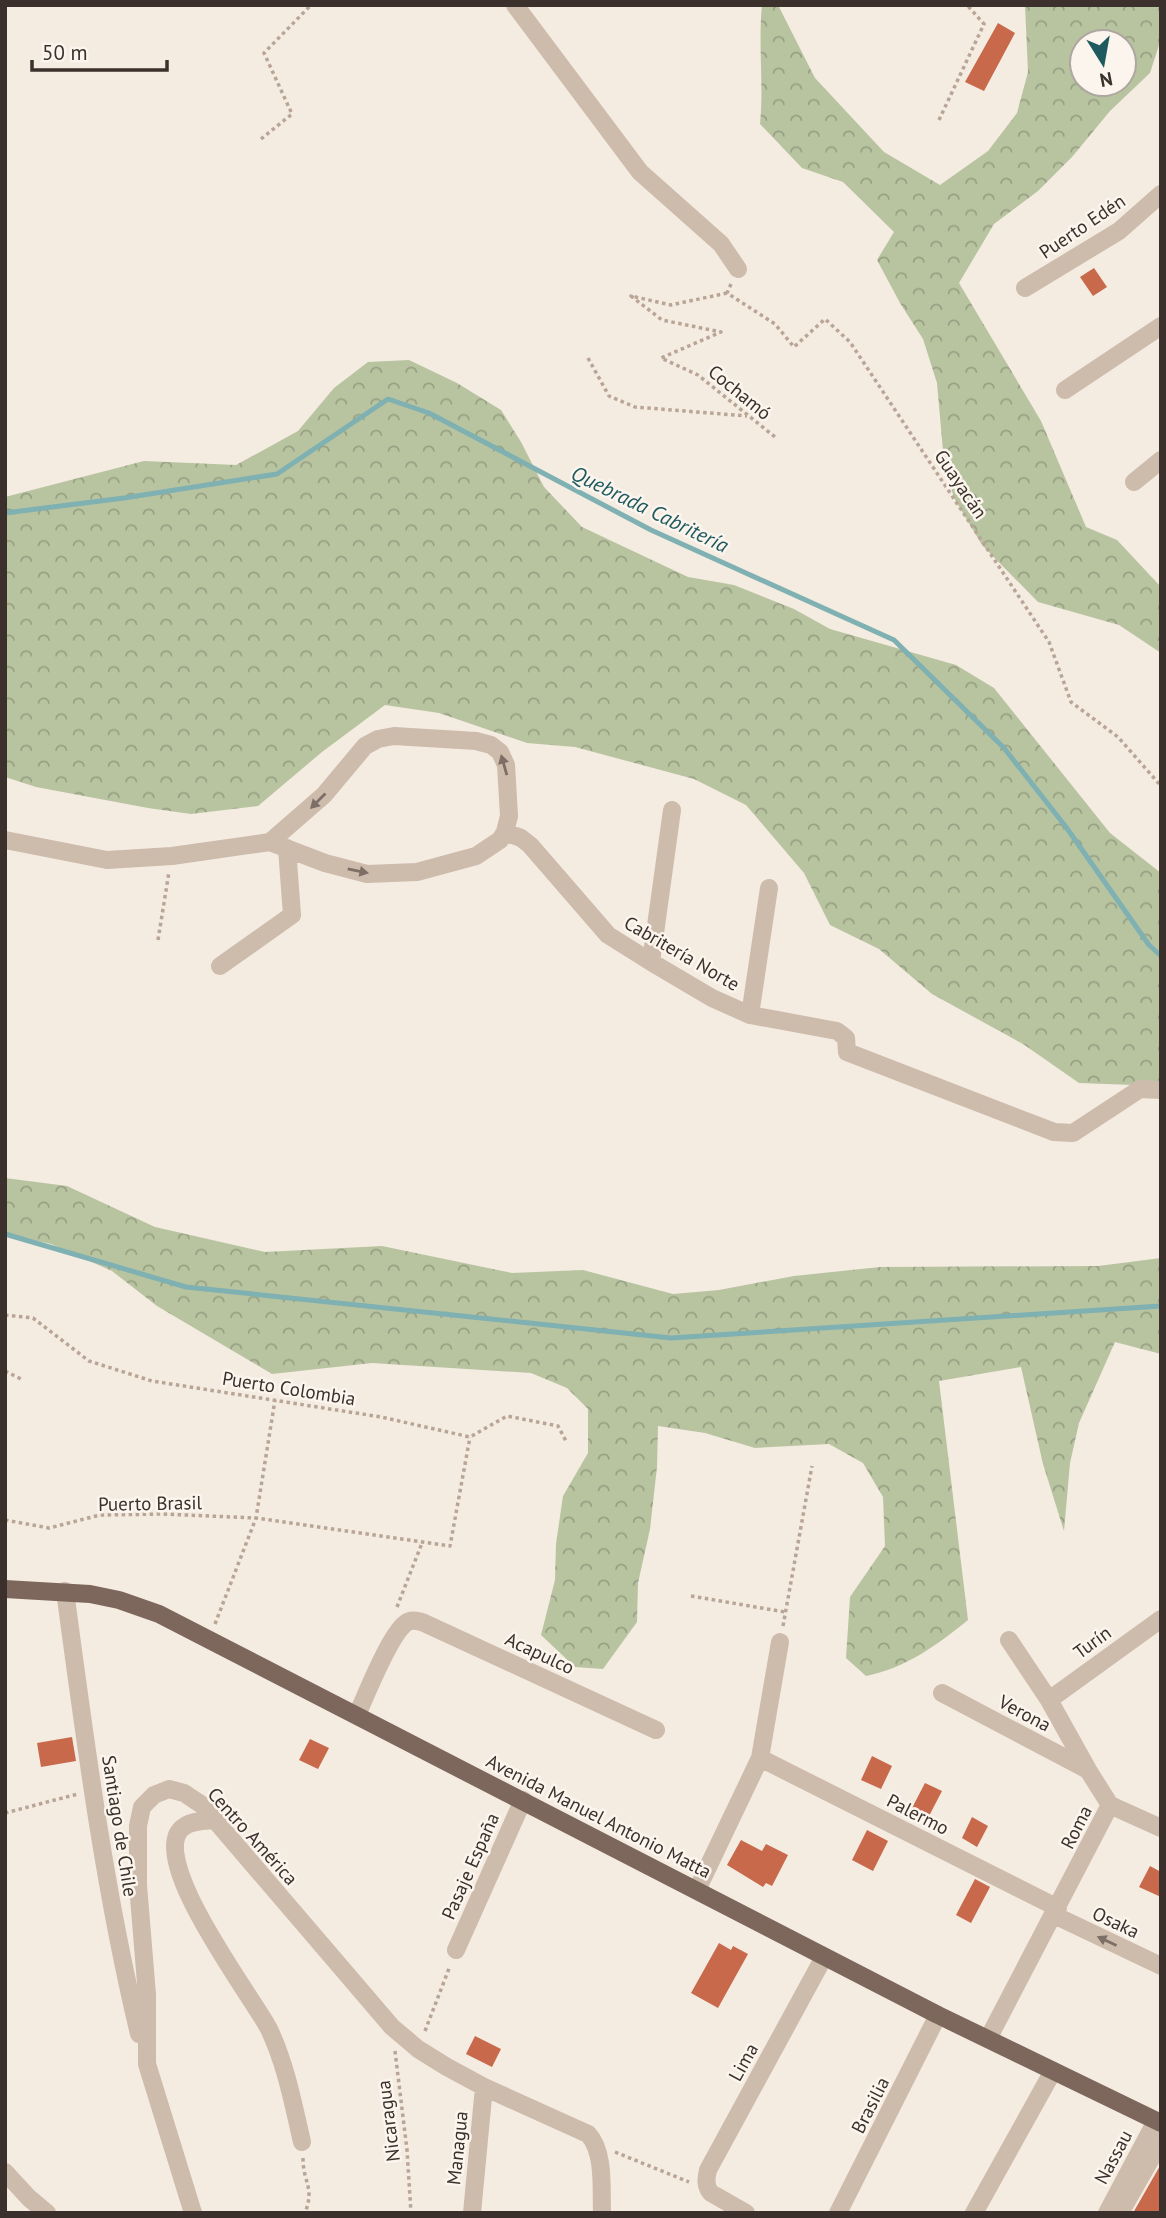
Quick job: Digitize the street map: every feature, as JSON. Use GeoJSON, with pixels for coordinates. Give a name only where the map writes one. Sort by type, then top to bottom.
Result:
{"type":"FeatureCollection","features":[{"type":"Feature","properties":{"kind":"main road","name":"Avenida Manuel Antonio Matta"},"geometry":{"type":"LineString","coordinates":[[5,1589],[65,1591],[119,1600],[159,1614],[938,2015],[1158,2122]]}},
{"type":"Feature","properties":{"kind":"street"},"geometry":{"type":"LineString","coordinates":[[515,5],[640,172],[721,244],[738,268]]}},
{"type":"Feature","properties":{"kind":"street","name":"Puerto Edén"},"geometry":{"type":"LineString","coordinates":[[1025,288],[1119,231],[1161,194]]}},
{"type":"Feature","properties":{"kind":"street"},"geometry":{"type":"LineString","coordinates":[[1065,390],[1161,326]]}},
{"type":"Feature","properties":{"kind":"street"},"geometry":{"type":"LineString","coordinates":[[1134,481],[1161,460]]}},
{"type":"Feature","properties":{"kind":"street"},"geometry":{"type":"LineString","coordinates":[[5,840],[107,860],[278,845],[325,863],[356,871],[392,874],[417,872],[476,856],[495,845],[505,832],[509,816],[506,765],[500,752],[491,745],[476,741],[394,736],[378,739],[365,746],[278,845]]}},
{"type":"Feature","properties":{"kind":"street"},"geometry":{"type":"LineString","coordinates":[[651,962],[672,810]]}},
{"type":"Feature","properties":{"kind":"street","name":"Cabritería Norte"},"geometry":{"type":"LineString","coordinates":[[505,832],[530,845],[608,935],[712,998],[750,1015],[837,1031],[846,1038],[847,1052],[1054,1132],[1073,1133],[1140,1089],[1161,1090]]}},
{"type":"Feature","properties":{"kind":"street"},"geometry":{"type":"LineString","coordinates":[[220,966],[292,915],[278,845]]}},
{"type":"Feature","properties":{"kind":"street"},"geometry":{"type":"LineString","coordinates":[[750,1015],[769,888]]}},
{"type":"Feature","properties":{"kind":"street","name":"Santiago de Chile"},"geometry":{"type":"LineString","coordinates":[[65,1591],[93,1790],[120,1954],[147,2064]]}},
{"type":"Feature","properties":{"kind":"street","name":"Turín"},"geometry":{"type":"LineString","coordinates":[[1049,1700],[1161,1619]]}},
{"type":"Feature","properties":{"kind":"street","name":"Acapulco"},"geometry":{"type":"LineString","coordinates":[[406,1623],[412,1620],[422,1622],[656,1730]]}},
{"type":"Feature","properties":{"kind":"street"},"geometry":{"type":"LineString","coordinates":[[357,1715],[392,1641],[406,1623]]}},
{"type":"Feature","properties":{"kind":"street","name":"Roma"},"geometry":{"type":"LineString","coordinates":[[988,2039],[1110,1805],[1049,1700],[1009,1640]]}},
{"type":"Feature","properties":{"kind":"street"},"geometry":{"type":"LineString","coordinates":[[697,1890],[760,1758],[780,1642]]}},
{"type":"Feature","properties":{"kind":"street","name":"Verona"},"geometry":{"type":"LineString","coordinates":[[942,1693],[1088,1770]]}},
{"type":"Feature","properties":{"kind":"street","name":"Palermo"},"geometry":{"type":"LineString","coordinates":[[760,1758],[1056,1912]]}},
{"type":"Feature","properties":{"kind":"street","name":"Centro América"},"geometry":{"type":"LineString","coordinates":[[193,2213],[147,2064],[138,1826],[142,1807],[154,1795],[169,1789],[184,1793],[202,1805],[392,2027],[418,2049],[484,2087],[576,2127],[593,2139]]}},
{"type":"Feature","properties":{"kind":"street","name":"Pasaje España"},"geometry":{"type":"LineString","coordinates":[[456,1950],[523,1800]]}},
{"type":"Feature","properties":{"kind":"street"},"geometry":{"type":"LineString","coordinates":[[1110,1805],[1161,1828]]}},
{"type":"Feature","properties":{"kind":"street"},"geometry":{"type":"LineString","coordinates":[[216,1820],[183,1826],[176,1836],[177,1861],[203,1925],[268,2027],[285,2066],[302,2142]]}},
{"type":"Feature","properties":{"kind":"street","name":"Osaka"},"geometry":{"type":"LineString","coordinates":[[1056,1912],[1161,1966]]}},
{"type":"Feature","properties":{"kind":"street","name":"Lima"},"geometry":{"type":"LineString","coordinates":[[707,2189],[708,2170],[824,1957]]}},
{"type":"Feature","properties":{"kind":"street","name":"Brasilia"},"geometry":{"type":"LineString","coordinates":[[838,2213],[938,2015]]}},
{"type":"Feature","properties":{"kind":"street"},"geometry":{"type":"LineString","coordinates":[[974,2213],[1053,2071]]}},
{"type":"Feature","properties":{"kind":"street","name":"Managua"},"geometry":{"type":"LineString","coordinates":[[472,2213],[484,2087]]}},
{"type":"Feature","properties":{"kind":"street","name":"Nassau"},"geometry":{"type":"LineString","coordinates":[[1107,2213],[1158,2122]]}},
{"type":"Feature","properties":{"kind":"street"},"geometry":{"type":"LineString","coordinates":[[593,2139],[599,2165],[601,2213]]}},
{"type":"Feature","properties":{"kind":"street"},"geometry":{"type":"LineString","coordinates":[[1120,2213],[1161,2141]]}},
{"type":"Feature","properties":{"kind":"street"},"geometry":{"type":"LineString","coordinates":[[5,2172],[47,2213]]}},
{"type":"Feature","properties":{"kind":"street"},"geometry":{"type":"LineString","coordinates":[[707,2189],[746,2213]]}},
{"type":"Feature","properties":{"kind":"path"},"geometry":{"type":"LineString","coordinates":[[261,139],[292,114],[264,53],[311,5]]}},
{"type":"Feature","properties":{"kind":"path"},"geometry":{"type":"LineString","coordinates":[[939,120],[985,24],[967,5]]}},
{"type":"Feature","properties":{"kind":"path"},"geometry":{"type":"LineString","coordinates":[[727,293],[738,268]]}},
{"type":"Feature","properties":{"kind":"path","name":"Cochamó"},"geometry":{"type":"LineString","coordinates":[[727,293],[671,305],[631,296],[662,320],[721,332],[661,358],[698,374],[775,437]]}},
{"type":"Feature","properties":{"kind":"path","name":"Guayacán"},"geometry":{"type":"LineString","coordinates":[[727,293],[775,324],[794,347],[825,319],[850,342],[1049,642],[1071,702],[1118,737],[1161,786]]}},
{"type":"Feature","properties":{"kind":"path"},"geometry":{"type":"LineString","coordinates":[[588,358],[609,396],[635,407],[749,416]]}},
{"type":"Feature","properties":{"kind":"path"},"geometry":{"type":"LineString","coordinates":[[158,940],[172,856]]}},
{"type":"Feature","properties":{"kind":"path","name":"Puerto Colombia"},"geometry":{"type":"LineString","coordinates":[[5,1315],[33,1318],[89,1361],[152,1381],[381,1417],[470,1437]]}},
{"type":"Feature","properties":{"kind":"path"},"geometry":{"type":"LineString","coordinates":[[5,1371],[21,1379]]}},
{"type":"Feature","properties":{"kind":"path"},"geometry":{"type":"LineString","coordinates":[[208,1640],[256,1518],[275,1400]]}},
{"type":"Feature","properties":{"kind":"path"},"geometry":{"type":"LineString","coordinates":[[470,1437],[508,1416],[558,1426],[567,1443]]}},
{"type":"Feature","properties":{"kind":"path","name":"Puerto Brasil"},"geometry":{"type":"LineString","coordinates":[[5,1520],[49,1528],[100,1515],[163,1514],[256,1518],[450,1546],[470,1437]]}},
{"type":"Feature","properties":{"kind":"path"},"geometry":{"type":"LineString","coordinates":[[780,1642],[812,1466]]}},
{"type":"Feature","properties":{"kind":"path"},"geometry":{"type":"LineString","coordinates":[[406,1623],[395,1611],[422,1543]]}},
{"type":"Feature","properties":{"kind":"path"},"geometry":{"type":"LineString","coordinates":[[691,1596],[785,1612]]}},
{"type":"Feature","properties":{"kind":"path"},"geometry":{"type":"LineString","coordinates":[[5,1813],[93,1790]]}},
{"type":"Feature","properties":{"kind":"path"},"geometry":{"type":"LineString","coordinates":[[418,2049],[456,1950]]}},
{"type":"Feature","properties":{"kind":"path","name":"Nicaragua"},"geometry":{"type":"LineString","coordinates":[[392,2027],[407,2150],[411,2213]]}},
{"type":"Feature","properties":{"kind":"path"},"geometry":{"type":"LineString","coordinates":[[593,2139],[604,2147],[707,2189]]}},
{"type":"Feature","properties":{"kind":"path"},"geometry":{"type":"LineString","coordinates":[[302,2142],[303,2169],[311,2197],[305,2213]]}},
{"type":"Feature","properties":{"kind":"green space"},"geometry":{"type":"Polygon","coordinates":[[[762,5],[778,5],[815,78],[884,152],[940,185],[988,151],[1017,113],[1028,72],[1025,5],[1161,5],[1161,39],[1150,73],[1138,84],[1138,28],[1068,28],[1068,98],[1124,98],[1038,191],[994,224],[959,283],[1041,421],[1086,527],[1117,540],[1161,587],[1161,653],[1119,625],[1038,602],[982,545],[954,498],[944,462],[937,383],[923,339],[877,260],[894,232],[843,182],[802,168],[760,124],[762,5]]]}},
{"type":"Feature","properties":{"kind":"green space"},"geometry":{"type":"Polygon","coordinates":[[[409,360],[457,383],[501,410],[544,487],[582,527],[688,577],[734,585],[794,609],[830,629],[956,665],[994,688],[1110,833],[1161,873],[1161,1086],[1079,1083],[1023,1044],[932,994],[879,949],[830,925],[804,873],[746,805],[694,779],[575,747],[527,743],[439,713],[385,705],[322,752],[258,806],[191,814],[36,787],[5,777],[5,497],[144,461],[236,465],[298,431],[334,388],[368,362],[409,360]]]}},
{"type":"Feature","properties":{"kind":"green space"},"geometry":{"type":"Polygon","coordinates":[[[5,1178],[67,1186],[155,1227],[265,1252],[382,1246],[512,1273],[583,1270],[673,1294],[719,1290],[794,1276],[880,1267],[1098,1266],[1161,1258],[1161,1354],[1115,1342],[1079,1423],[1070,1463],[1064,1531],[1043,1464],[1021,1367],[939,1381],[968,1620],[933,1647],[908,1661],[866,1676],[846,1658],[850,1597],[885,1546],[883,1497],[863,1463],[829,1444],[755,1448],[705,1433],[658,1426],[657,1467],[650,1529],[638,1583],[637,1622],[603,1669],[575,1667],[541,1635],[555,1580],[556,1544],[563,1496],[588,1453],[588,1409],[567,1388],[531,1373],[372,1363],[272,1374],[157,1306],[112,1271],[51,1244],[5,1234],[5,1178]]]}},
{"type":"Feature","properties":{"kind":"building"},"geometry":{"type":"Polygon","coordinates":[[[998,23],[1015,33],[984,91],[965,82],[998,23]]]}},
{"type":"Feature","properties":{"kind":"building"},"geometry":{"type":"Polygon","coordinates":[[[1094,268],[1107,287],[1093,296],[1080,277],[1094,268]]]}},
{"type":"Feature","properties":{"kind":"building"},"geometry":{"type":"Polygon","coordinates":[[[72,1737],[76,1761],[41,1767],[37,1743],[72,1737]]]}},
{"type":"Feature","properties":{"kind":"building"},"geometry":{"type":"Polygon","coordinates":[[[310,1739],[329,1748],[318,1769],[299,1760],[310,1739]]]}},
{"type":"Feature","properties":{"kind":"building"},"geometry":{"type":"Polygon","coordinates":[[[872,1756],[892,1766],[881,1789],[861,1780],[872,1756]]]}},
{"type":"Feature","properties":{"kind":"building"},"geometry":{"type":"Polygon","coordinates":[[[925,1783],[942,1791],[929,1816],[912,1808],[925,1783]]]}},
{"type":"Feature","properties":{"kind":"building"},"geometry":{"type":"Polygon","coordinates":[[[972,1817],[988,1826],[977,1847],[962,1838],[972,1817]]]}},
{"type":"Feature","properties":{"kind":"building"},"geometry":{"type":"Polygon","coordinates":[[[867,1830],[888,1841],[873,1871],[852,1860],[867,1830]]]}},
{"type":"Feature","properties":{"kind":"building"},"geometry":{"type":"Polygon","coordinates":[[[741,1840],[762,1851],[766,1844],[788,1855],[772,1886],[766,1883],[763,1887],[727,1865],[741,1840]]]}},
{"type":"Feature","properties":{"kind":"building"},"geometry":{"type":"Polygon","coordinates":[[[1150,1866],[1161,1872],[1161,1897],[1139,1887],[1150,1866]]]}},
{"type":"Feature","properties":{"kind":"building"},"geometry":{"type":"Polygon","coordinates":[[[975,1879],[990,1887],[971,1923],[956,1915],[975,1879]]]}},
{"type":"Feature","properties":{"kind":"building"},"geometry":{"type":"Polygon","coordinates":[[[719,1943],[731,1950],[733,1946],[748,1954],[718,2008],[691,1993],[719,1943]]]}},
{"type":"Feature","properties":{"kind":"building"},"geometry":{"type":"Polygon","coordinates":[[[475,2036],[501,2049],[492,2067],[466,2054],[475,2036]]]}},
{"type":"Feature","properties":{"kind":"building"},"geometry":{"type":"Polygon","coordinates":[[[1161,2164],[1161,2213],[1133,2213],[1161,2164]]]}},
{"type":"Feature","properties":{"kind":"waterway","name":"Quebrada Cabritería"},"geometry":{"type":"LineString","coordinates":[[5,513],[277,474],[388,399],[429,413],[651,530],[894,640],[1004,748],[1066,827],[1149,945],[1161,956]]}},
{"type":"Feature","properties":{"kind":"waterway"},"geometry":{"type":"LineString","coordinates":[[5,1234],[186,1287],[671,1338],[1161,1306]]}}]}
